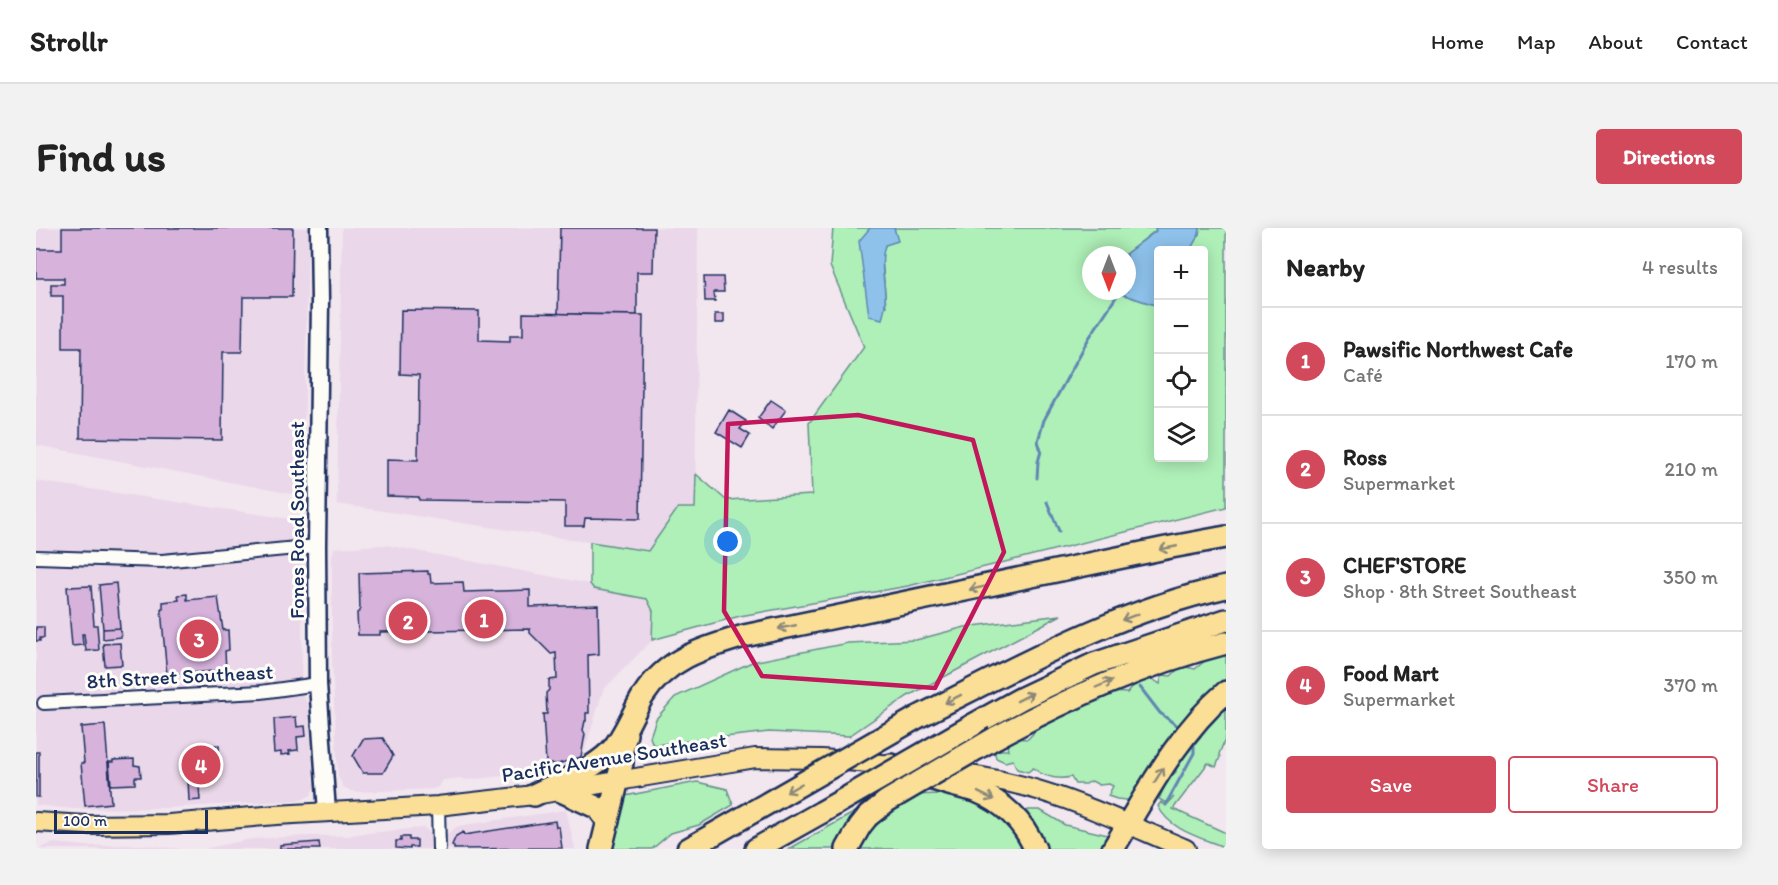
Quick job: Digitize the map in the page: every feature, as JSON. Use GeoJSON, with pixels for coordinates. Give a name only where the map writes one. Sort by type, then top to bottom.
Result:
{"type":"FeatureCollection","features":[{"type":"Feature","properties":{"kind":"highway"},"geometry":{"type":"LineString","coordinates":[[534,795],[590,768],[612,750],[644,695],[661,673],[705,647],[744,636],[1226,537]]}},
{"type":"Feature","properties":{"kind":"highway"},"geometry":{"type":"LineString","coordinates":[[688,849],[918,717],[1064,644],[1134,615],[1226,587]]}},
{"type":"Feature","properties":{"kind":"highway"},"geometry":{"type":"LineString","coordinates":[[756,849],[1022,698],[1094,664],[1226,620]]}},
{"type":"Feature","properties":{"kind":"highway"},"geometry":{"type":"LineString","coordinates":[[847,849],[856,831],[877,808],[995,738],[1087,692],[1147,666],[1226,643]]}},
{"type":"Feature","properties":{"kind":"highway"},"geometry":{"type":"LineString","coordinates":[[1113,849],[1185,736],[1210,706],[1226,692]]}},
{"type":"Feature","properties":{"kind":"highway"},"geometry":{"type":"LineString","coordinates":[[601,849],[622,764],[622,750],[629,722]]}},
{"type":"Feature","properties":{"kind":"highway"},"geometry":{"type":"LineString","coordinates":[[891,765],[974,790],[993,799],[1018,820],[1035,849]]}},
{"type":"Feature","properties":{"kind":"highway"},"geometry":{"type":"LineString","coordinates":[[559,790],[598,808],[608,821]]}},
{"type":"Feature","properties":{"kind":"main road","name":"Pacific Avenue Southeast"},"geometry":{"type":"LineString","coordinates":[[36,822],[86,825],[169,824],[438,806],[534,795],[761,757],[891,765],[972,775],[1016,784],[1065,799],[1186,849]]}},
{"type":"Feature","properties":{"kind":"street","name":"Fones Road Southeast"},"geometry":{"type":"LineString","coordinates":[[319,228],[316,546],[318,684],[327,812]]}},
{"type":"Feature","properties":{"kind":"street"},"geometry":{"type":"LineString","coordinates":[[36,557],[162,561],[316,546]]}},
{"type":"Feature","properties":{"kind":"street","name":"8th Street Southeast"},"geometry":{"type":"LineString","coordinates":[[45,703],[255,693],[318,684]]}},
{"type":"Feature","properties":{"kind":"street"},"geometry":{"type":"LineString","coordinates":[[438,806],[439,849]]}},
{"type":"Feature","properties":{"kind":"highlighted area"},"geometry":{"type":"Polygon","coordinates":[[[858,415],[973,440],[1004,552],[935,688],[762,676],[724,611],[728,424],[858,415]]]}},
{"type":"Feature","properties":{"kind":"shaded area"},"geometry":{"type":"Polygon","coordinates":[[[36,228],[308,228],[303,496],[36,445],[36,228]]]}},
{"type":"Feature","properties":{"kind":"shaded area"},"geometry":{"type":"Polygon","coordinates":[[[342,228],[698,228],[695,509],[678,508],[648,551],[337,504],[342,228]]]}},
{"type":"Feature","properties":{"kind":"shaded area"},"geometry":{"type":"Polygon","coordinates":[[[36,481],[304,521],[301,693],[308,704],[314,786],[311,795],[301,800],[166,808],[74,809],[36,805],[36,481]]]}},
{"type":"Feature","properties":{"kind":"shaded area"},"geometry":{"type":"Polygon","coordinates":[[[385,545],[590,584],[594,589],[647,599],[653,611],[652,640],[603,690],[583,757],[548,771],[466,780],[461,778],[443,780],[438,787],[433,789],[354,792],[343,787],[338,776],[332,662],[332,556],[334,548],[385,545]]]}},
{"type":"Feature","properties":{"kind":"shaded area"},"geometry":{"type":"Polygon","coordinates":[[[566,810],[575,849],[205,849],[251,839],[349,836],[423,828],[429,833],[448,833],[458,826],[566,810]]]}},
{"type":"Feature","properties":{"kind":"shaded area"},"geometry":{"type":"Polygon","coordinates":[[[55,843],[87,846],[142,845],[181,849],[41,849],[55,843]]]}},
{"type":"Feature","properties":{"kind":"green space"},"geometry":{"type":"Polygon","coordinates":[[[833,228],[870,228],[886,307],[882,256],[885,245],[897,241],[894,228],[1155,228],[1156,230],[1136,246],[1082,246],[1082,300],[1136,299],[1154,305],[1154,462],[1208,462],[1208,246],[1192,246],[1200,228],[1226,228],[1226,507],[908,586],[740,616],[652,640],[653,611],[647,599],[594,589],[590,584],[590,542],[648,551],[678,508],[695,508],[696,474],[726,500],[812,495],[809,423],[864,347],[830,266],[833,228]]]}},
{"type":"Feature","properties":{"kind":"green space"},"geometry":{"type":"Polygon","coordinates":[[[1061,615],[908,696],[849,736],[769,732],[653,745],[650,737],[656,719],[675,697],[752,662],[848,643],[916,640],[965,627],[1061,615]]]}},
{"type":"Feature","properties":{"kind":"green space"},"geometry":{"type":"Polygon","coordinates":[[[1217,651],[1226,651],[1226,680],[1219,685],[1136,801],[1108,796],[1113,786],[1109,784],[1099,785],[1092,781],[1075,784],[1071,777],[1051,777],[1033,768],[1028,772],[1017,769],[1013,760],[1005,762],[996,758],[994,750],[1008,750],[1007,744],[1012,738],[1028,739],[1038,728],[1037,724],[1058,712],[1069,712],[1077,706],[1098,701],[1097,694],[1127,693],[1134,685],[1151,678],[1160,684],[1162,675],[1171,676],[1181,666],[1195,669],[1217,651]]]}},
{"type":"Feature","properties":{"kind":"green space"},"geometry":{"type":"Polygon","coordinates":[[[1226,704],[1226,737],[1216,767],[1208,763],[1173,809],[1226,833],[1226,848],[1179,828],[1163,815],[1158,806],[1161,802],[1166,806],[1174,797],[1166,803],[1159,799],[1168,779],[1176,772],[1180,764],[1177,757],[1189,751],[1201,736],[1198,727],[1212,722],[1226,704]]]}},
{"type":"Feature","properties":{"kind":"green space"},"geometry":{"type":"Polygon","coordinates":[[[697,782],[727,789],[733,805],[699,825],[671,833],[652,849],[610,849],[620,797],[697,782]]]}},
{"type":"Feature","properties":{"kind":"green space"},"geometry":{"type":"Polygon","coordinates":[[[889,793],[841,849],[789,849],[889,793]]]}},
{"type":"Feature","properties":{"kind":"green space"},"geometry":{"type":"Polygon","coordinates":[[[940,794],[967,798],[990,810],[1009,827],[1025,849],[857,849],[872,825],[912,795],[940,794]]]}},
{"type":"Feature","properties":{"kind":"green space"},"geometry":{"type":"Polygon","coordinates":[[[1028,810],[1040,810],[1065,825],[1112,836],[1106,849],[1043,849],[1026,821],[1028,810]]]}},
{"type":"Feature","properties":{"kind":"water"},"geometry":{"type":"Polygon","coordinates":[[[870,228],[894,228],[898,241],[885,245],[883,254],[885,300],[882,319],[869,316],[859,241],[870,228]]]}},
{"type":"Feature","properties":{"kind":"water"},"geometry":{"type":"Polygon","coordinates":[[[1155,228],[1200,228],[1192,246],[1154,246],[1154,305],[1136,299],[1136,246],[1156,231],[1155,228]]]}},
{"type":"Feature","properties":{"kind":"building"},"geometry":{"type":"Polygon","coordinates":[[[62,228],[293,228],[292,297],[243,297],[242,352],[223,352],[222,440],[80,438],[81,348],[63,348],[63,296],[51,296],[51,284],[64,284],[64,278],[36,278],[36,249],[62,249],[62,228]]]}},
{"type":"Feature","properties":{"kind":"building"},"geometry":{"type":"Polygon","coordinates":[[[560,228],[654,228],[653,272],[637,272],[637,315],[558,314],[560,228]]]}},
{"type":"Feature","properties":{"kind":"building"},"geometry":{"type":"Polygon","coordinates":[[[704,277],[723,277],[724,292],[714,292],[715,301],[705,301],[704,277]]]}},
{"type":"Feature","properties":{"kind":"building"},"geometry":{"type":"Polygon","coordinates":[[[401,310],[479,311],[479,340],[510,341],[510,335],[523,335],[523,313],[643,315],[640,519],[585,518],[584,526],[565,526],[565,502],[419,500],[419,497],[387,496],[387,459],[418,460],[419,375],[400,374],[401,310]]]}},
{"type":"Feature","properties":{"kind":"building"},"geometry":{"type":"Polygon","coordinates":[[[715,314],[724,314],[724,323],[715,323],[715,314]]]}},
{"type":"Feature","properties":{"kind":"building"},"geometry":{"type":"Polygon","coordinates":[[[771,400],[786,410],[772,429],[758,418],[771,400]]]}},
{"type":"Feature","properties":{"kind":"building"},"geometry":{"type":"Polygon","coordinates":[[[729,410],[746,421],[740,429],[750,435],[742,448],[716,432],[729,410]]]}},
{"type":"Feature","properties":{"kind":"building"},"geometry":{"type":"Polygon","coordinates":[[[428,571],[431,583],[463,582],[464,592],[530,590],[530,607],[598,605],[599,654],[588,655],[589,713],[586,713],[581,757],[558,764],[546,762],[543,714],[547,714],[546,693],[549,690],[549,680],[557,679],[556,653],[551,654],[530,633],[530,629],[380,632],[380,635],[358,635],[359,573],[428,571]]]}},
{"type":"Feature","properties":{"kind":"building"},"geometry":{"type":"Polygon","coordinates":[[[116,583],[120,628],[103,629],[99,585],[116,583]]]}},
{"type":"Feature","properties":{"kind":"building"},"geometry":{"type":"Polygon","coordinates":[[[91,586],[94,625],[97,625],[99,650],[86,651],[84,634],[82,634],[83,645],[72,646],[67,587],[91,586]]]}},
{"type":"Feature","properties":{"kind":"building"},"geometry":{"type":"Polygon","coordinates":[[[187,594],[187,600],[218,597],[223,630],[228,630],[229,650],[225,651],[226,670],[167,675],[161,609],[163,609],[163,602],[179,600],[178,595],[187,594]]]}},
{"type":"Feature","properties":{"kind":"building"},"geometry":{"type":"Polygon","coordinates":[[[36,627],[44,627],[44,638],[40,638],[40,641],[36,641],[36,627]]]}},
{"type":"Feature","properties":{"kind":"building"},"geometry":{"type":"Polygon","coordinates":[[[120,628],[121,637],[103,639],[103,629],[120,628]]]}},
{"type":"Feature","properties":{"kind":"building"},"geometry":{"type":"Polygon","coordinates":[[[120,643],[122,665],[105,666],[103,644],[120,643]]]}},
{"type":"Feature","properties":{"kind":"building"},"geometry":{"type":"Polygon","coordinates":[[[296,717],[297,727],[305,726],[306,736],[297,737],[298,750],[289,751],[290,754],[274,753],[274,719],[296,717]]]}},
{"type":"Feature","properties":{"kind":"building"},"geometry":{"type":"Polygon","coordinates":[[[105,725],[111,803],[85,806],[81,763],[84,763],[81,727],[105,725]]]}},
{"type":"Feature","properties":{"kind":"building"},"geometry":{"type":"Polygon","coordinates":[[[383,738],[393,756],[383,773],[363,773],[353,756],[363,739],[383,738]]]}},
{"type":"Feature","properties":{"kind":"building"},"geometry":{"type":"Polygon","coordinates":[[[219,745],[220,771],[198,772],[200,800],[189,801],[187,757],[196,756],[195,746],[219,745]]]}},
{"type":"Feature","properties":{"kind":"building"},"geometry":{"type":"Polygon","coordinates":[[[36,752],[39,752],[39,797],[36,797],[36,752]]]}},
{"type":"Feature","properties":{"kind":"building"},"geometry":{"type":"Polygon","coordinates":[[[134,759],[134,765],[140,766],[141,777],[135,777],[135,784],[111,785],[109,762],[134,759]]]}},
{"type":"Feature","properties":{"kind":"building"},"geometry":{"type":"Polygon","coordinates":[[[555,821],[556,827],[559,827],[562,848],[454,849],[452,845],[456,836],[463,832],[464,835],[555,821]]]}},
{"type":"Feature","properties":{"kind":"building"},"geometry":{"type":"Polygon","coordinates":[[[401,837],[417,840],[417,847],[396,848],[396,841],[401,841],[401,837]]]}},
{"type":"Feature","properties":{"kind":"building"},"geometry":{"type":"Polygon","coordinates":[[[319,842],[320,849],[280,849],[280,845],[319,842]]]}},
{"type":"Feature","properties":{"kind":"waterway"},"geometry":{"type":"LineString","coordinates":[[1037,478],[1041,451],[1038,441],[1044,420],[1089,338],[1114,300]]}},
{"type":"Feature","properties":{"kind":"waterway"},"geometry":{"type":"LineString","coordinates":[[1047,502],[1059,531]]}},
{"type":"Feature","properties":{"kind":"waterway"},"geometry":{"type":"LineString","coordinates":[[1140,687],[1160,713],[1180,728]]}},
{"type":"Feature","properties":{"kind":"waterway"},"geometry":{"type":"LineString","coordinates":[[1166,804],[1194,753],[1194,740]]}},
{"type":"Feature","properties":{"kind":"place","name":"Pawsific Northwest Cafe"},"geometry":{"type":"Point","coordinates":[484,619]}},
{"type":"Feature","properties":{"kind":"place","name":"Ross"},"geometry":{"type":"Point","coordinates":[408,621]}},
{"type":"Feature","properties":{"kind":"place","name":"CHEF'STORE"},"geometry":{"type":"Point","coordinates":[199,639]}},
{"type":"Feature","properties":{"kind":"place","name":"Food Mart"},"geometry":{"type":"Point","coordinates":[201,765]}}]}
